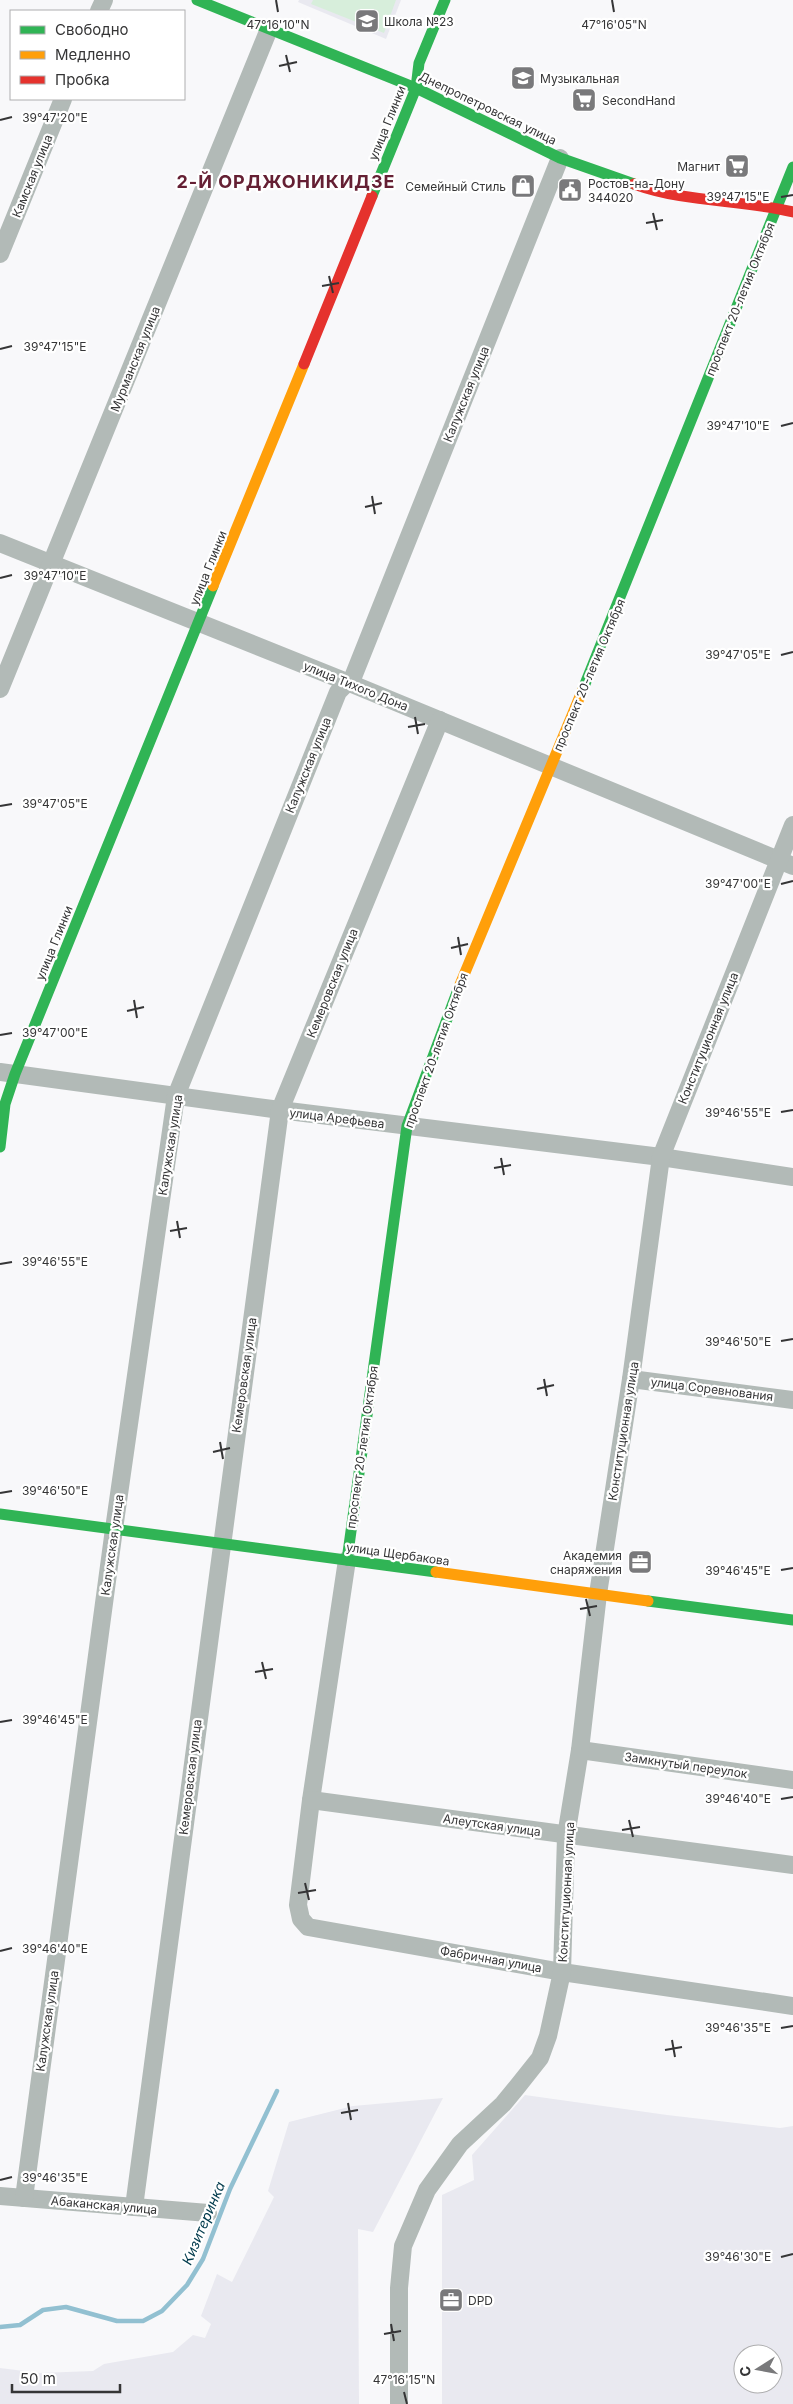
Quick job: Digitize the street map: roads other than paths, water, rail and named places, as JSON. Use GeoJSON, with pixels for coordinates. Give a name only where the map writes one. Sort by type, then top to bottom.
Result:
{"type":"FeatureCollection","features":[{"type":"Feature","properties":{"kind":"street","name":"Днепропетровская улица"},"geometry":{"type":"LineString","coordinates":[[197,0],[416,88],[560,158],[656,192],[704,201],[776,208],[793,212]]}},
{"type":"Feature","properties":{"kind":"street","name":"улица Глинки"},"geometry":{"type":"LineString","coordinates":[[0,1147],[8,1073],[200,624],[416,88],[419,63],[445,0]]}},
{"type":"Feature","properties":{"kind":"street","name":"Мурманская улица"},"geometry":{"type":"LineString","coordinates":[[0,689],[269,29]]}},
{"type":"Feature","properties":{"kind":"street","name":"Камская улица"},"geometry":{"type":"LineString","coordinates":[[0,254],[63,100]]}},
{"type":"Feature","properties":{"kind":"street","name":"Калужская улица"},"geometry":{"type":"LineString","coordinates":[[24,2198],[114,1529],[176,1096],[338,692],[353,677],[560,158]]}},
{"type":"Feature","properties":{"kind":"street","name":"проспект 20-летия Октября"},"geometry":{"type":"LineString","coordinates":[[308,1927],[301,1918],[298,1905],[311,1800],[347,1560],[407,1126],[461,983],[619,603],[793,167]]}},
{"type":"Feature","properties":{"kind":"street","name":"улица Тихого Дона"},"geometry":{"type":"LineString","coordinates":[[0,543],[347,682],[786,863]]}},
{"type":"Feature","properties":{"kind":"street","name":"Кемеровская улица"},"geometry":{"type":"LineString","coordinates":[[134,2207],[280,1110],[440,720]]}},
{"type":"Feature","properties":{"kind":"street","name":"Конституционная улица"},"geometry":{"type":"LineString","coordinates":[[399,2404],[399,2288],[403,2246],[427,2190],[460,2144],[503,2104],[540,2058],[548,2036],[562,1972],[566,1836],[580,1750],[598,1594],[631,1379],[661,1157],[786,863],[793,826]]}},
{"type":"Feature","properties":{"kind":"street","name":"улица Арефьева"},"geometry":{"type":"LineString","coordinates":[[8,1073],[280,1110],[661,1157],[793,1176]]}},
{"type":"Feature","properties":{"kind":"street","name":"улица Соревнования"},"geometry":{"type":"LineString","coordinates":[[631,1379],[793,1400]]}},
{"type":"Feature","properties":{"kind":"street","name":"улица Щербакова"},"geometry":{"type":"LineString","coordinates":[[0,1514],[793,1620]]}},
{"type":"Feature","properties":{"kind":"street","name":"Замкнутый переулок"},"geometry":{"type":"LineString","coordinates":[[580,1750],[793,1780]]}},
{"type":"Feature","properties":{"kind":"street","name":"Алеутская улица"},"geometry":{"type":"LineString","coordinates":[[311,1800],[566,1836],[793,1865]]}},
{"type":"Feature","properties":{"kind":"street","name":"Фабричная улица"},"geometry":{"type":"LineString","coordinates":[[308,1927],[562,1972],[793,2006]]}},
{"type":"Feature","properties":{"kind":"street","name":"Абаканская улица"},"geometry":{"type":"LineString","coordinates":[[0,2196],[208,2213]]}},
{"type":"Feature","properties":{"kind":"waterway","name":"Кизитеринка"},"geometry":{"type":"LineString","coordinates":[[0,2327],[20,2325],[43,2310],[66,2307],[117,2321],[143,2321],[162,2311],[187,2285],[203,2259],[230,2189],[277,2091]]}},
{"type":"Feature","properties":{"kind":"place","name":"Школа №23"},"geometry":{"type":"Point","coordinates":[367,21]}},
{"type":"Feature","properties":{"kind":"place","name":"Музыкальная"},"geometry":{"type":"Point","coordinates":[523,78]}},
{"type":"Feature","properties":{"kind":"place","name":"SecondHand"},"geometry":{"type":"Point","coordinates":[584,100]}},
{"type":"Feature","properties":{"kind":"place","name":"Магнит"},"geometry":{"type":"Point","coordinates":[737,166]}},
{"type":"Feature","properties":{"kind":"place","name":"Семейный Стиль"},"geometry":{"type":"Point","coordinates":[523,186]}},
{"type":"Feature","properties":{"kind":"place","name":"Ростов-на-Дону 344020"},"geometry":{"type":"Point","coordinates":[570,190]}},
{"type":"Feature","properties":{"kind":"place","name":"Академия снаряжения"},"geometry":{"type":"Point","coordinates":[640,1562]}},
{"type":"Feature","properties":{"kind":"place","name":"DPD"},"geometry":{"type":"Point","coordinates":[451,2300]}},
{"type":"Feature","properties":{"kind":"district","name":"2-Й ОРДЖОНИКИДЗЕ"},"geometry":{"type":"Point","coordinates":[286,181]}}]}
